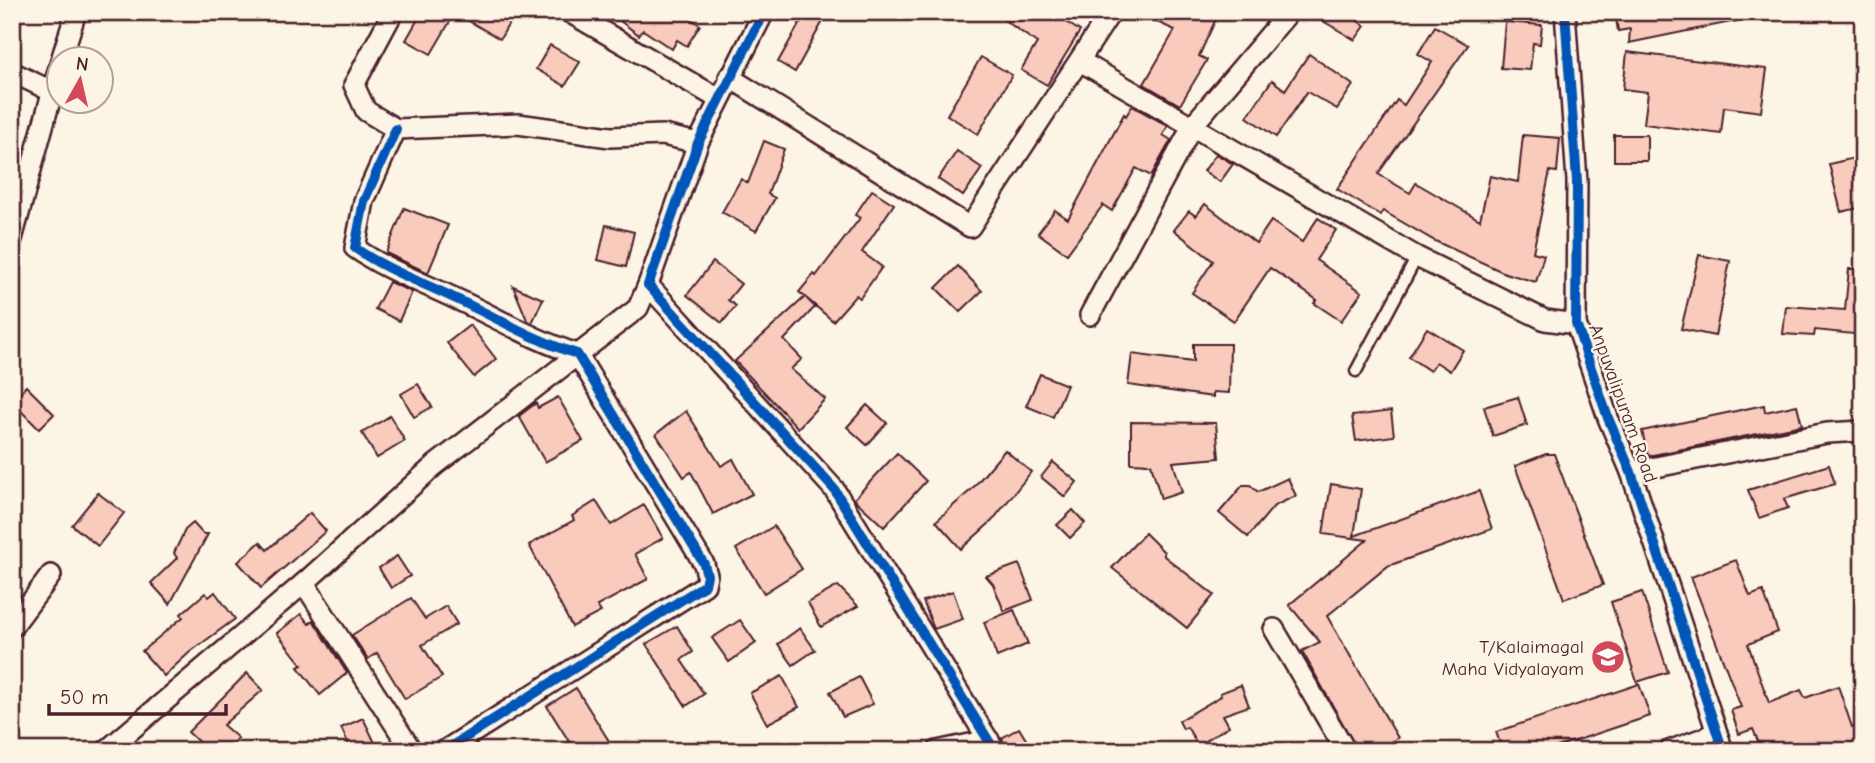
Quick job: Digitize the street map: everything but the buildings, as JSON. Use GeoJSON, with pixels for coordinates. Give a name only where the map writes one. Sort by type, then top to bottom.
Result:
{"type":"FeatureCollection","features":[{"type":"Feature","properties":{"kind":"street"},"geometry":{"type":"LineString","coordinates":[[65,46],[76,12]]}},
{"type":"Feature","properties":{"kind":"street"},"geometry":{"type":"LineString","coordinates":[[393,12],[354,85],[366,111],[396,129],[518,124],[610,137],[663,135],[698,143]]}},
{"type":"Feature","properties":{"kind":"street"},"geometry":{"type":"LineString","coordinates":[[569,12],[719,99]]}},
{"type":"Feature","properties":{"kind":"street"},"geometry":{"type":"LineString","coordinates":[[106,751],[304,583],[434,466],[638,308],[698,143],[764,12]]}},
{"type":"Feature","properties":{"kind":"street"},"geometry":{"type":"LineString","coordinates":[[729,77],[970,227],[1111,12]]}},
{"type":"Feature","properties":{"kind":"street"},"geometry":{"type":"LineString","coordinates":[[1090,315],[1193,125],[1289,12]]}},
{"type":"Feature","properties":{"kind":"street","name":"Anpuvalipuram Road"},"geometry":{"type":"LineString","coordinates":[[1565,12],[1577,181],[1576,324],[1608,418],[1631,472],[1720,742]]}},
{"type":"Feature","properties":{"kind":"street"},"geometry":{"type":"LineString","coordinates":[[1080,61],[1417,257],[1545,320],[1576,324]]}},
{"type":"Feature","properties":{"kind":"street"},"geometry":{"type":"LineString","coordinates":[[12,72],[46,89]]}},
{"type":"Feature","properties":{"kind":"street"},"geometry":{"type":"LineString","coordinates":[[12,239],[46,110]]}},
{"type":"Feature","properties":{"kind":"street"},"geometry":{"type":"LineString","coordinates":[[396,129],[364,201],[355,248],[384,268],[452,296],[553,346],[577,354],[704,564],[707,575],[705,585],[444,751]]}},
{"type":"Feature","properties":{"kind":"street"},"geometry":{"type":"LineString","coordinates":[[648,285],[834,489],[992,746],[937,751]]}},
{"type":"Feature","properties":{"kind":"street"},"geometry":{"type":"LineString","coordinates":[[1631,472],[1814,435],[1863,431]]}},
{"type":"Feature","properties":{"kind":"street"},"geometry":{"type":"LineString","coordinates":[[12,627],[51,575]]}},
{"type":"Feature","properties":{"kind":"street"},"geometry":{"type":"LineString","coordinates":[[304,583],[412,751]]}},
{"type":"Feature","properties":{"kind":"street"},"geometry":{"type":"LineString","coordinates":[[1274,629],[1346,751]]}},
{"type":"Feature","properties":{"kind":"street"},"geometry":{"type":"LineString","coordinates":[[1669,751],[1720,742]]}},
{"type":"Feature","properties":{"kind":"lane"},"geometry":{"type":"LineString","coordinates":[[1356,370],[1417,257]]}},
{"type":"Feature","properties":{"kind":"cycle path"},"geometry":{"type":"LineString","coordinates":[[764,12],[698,143],[648,285],[834,489],[995,751]]}},
{"type":"Feature","properties":{"kind":"cycle path"},"geometry":{"type":"LineString","coordinates":[[1565,12],[1577,181],[1576,324],[1608,418],[1631,472],[1723,751]]}},
{"type":"Feature","properties":{"kind":"cycle path"},"geometry":{"type":"LineString","coordinates":[[396,129],[364,201],[355,248],[403,275],[529,335],[577,354],[704,564],[707,575],[705,585],[444,751]]}},
{"type":"Feature","properties":{"kind":"place","name":"T/Kalaimagal Maha Vidyalayam"},"geometry":{"type":"Point","coordinates":[1608,657]}}]}
